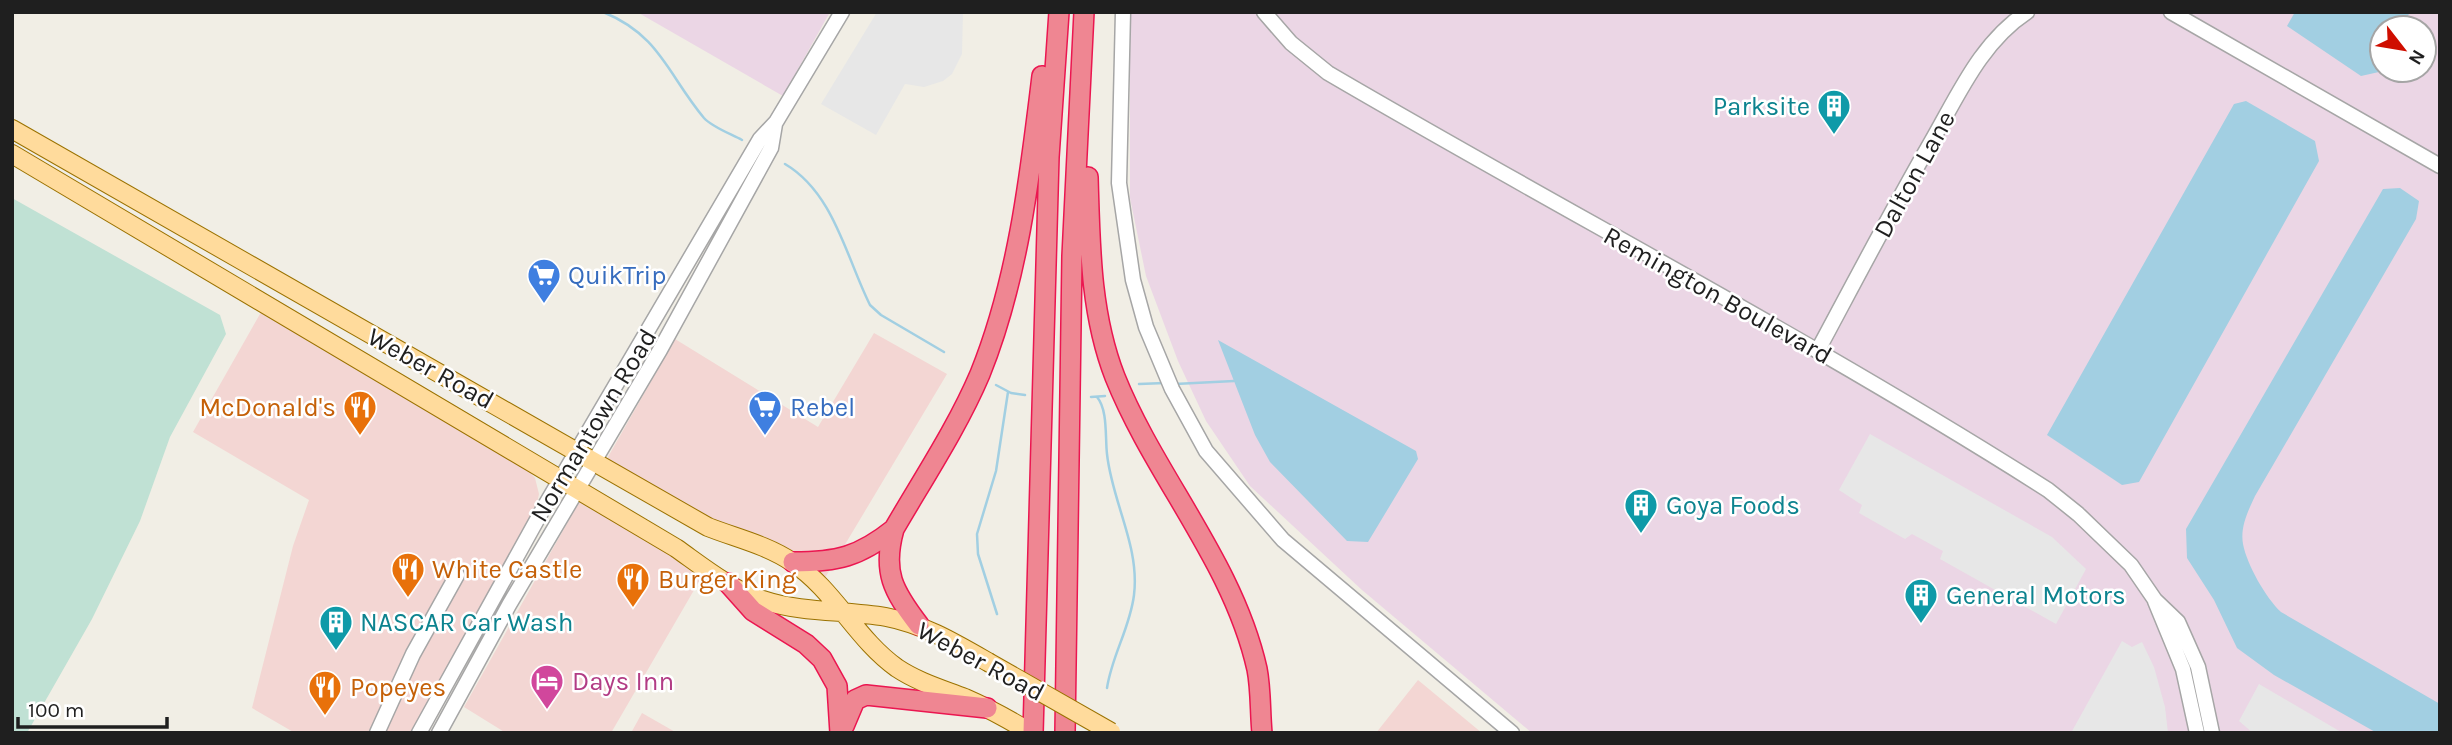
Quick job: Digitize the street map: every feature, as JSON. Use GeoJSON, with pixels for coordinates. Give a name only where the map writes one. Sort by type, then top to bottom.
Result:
{"type":"FeatureCollection","features":[{"type":"Feature","properties":{"kind":"highway"},"geometry":{"type":"LineString","coordinates":[[919,625],[900,600],[888,569],[888,551],[894,529],[979,375],[1002,306],[1029,184],[1050,12]]}},
{"type":"Feature","properties":{"kind":"highway"},"geometry":{"type":"LineString","coordinates":[[1032,733],[1049,157],[1059,12]]}},
{"type":"Feature","properties":{"kind":"highway"},"geometry":{"type":"LineString","coordinates":[[1065,733],[1072,256],[1084,12]]}},
{"type":"Feature","properties":{"kind":"highway"},"geometry":{"type":"LineString","coordinates":[[1083,57],[1093,289],[1103,335],[1115,377],[1147,443],[1231,593],[1257,671],[1262,733]]}},
{"type":"Feature","properties":{"kind":"highway"},"geometry":{"type":"LineString","coordinates":[[793,562],[824,562],[852,556],[871,547],[894,529]]}},
{"type":"Feature","properties":{"kind":"highway"},"geometry":{"type":"LineString","coordinates":[[728,583],[752,611],[806,644],[822,659],[837,686],[841,733]]}},
{"type":"Feature","properties":{"kind":"highway"},"geometry":{"type":"LineString","coordinates":[[841,733],[849,709],[855,700],[866,695],[988,708]]}},
{"type":"Feature","properties":{"kind":"highway"},"geometry":{"type":"LineString","coordinates":[[1254,733],[1259,702]]}},
{"type":"Feature","properties":{"kind":"main road","name":"Weber Road"},"geometry":{"type":"LineString","coordinates":[[12,129],[198,238],[708,527],[771,550],[793,562],[878,653],[897,668],[916,679],[988,708],[1032,733]]}},
{"type":"Feature","properties":{"kind":"main road","name":"Weber Road"},"geometry":{"type":"LineString","coordinates":[[12,154],[676,548],[728,583],[763,600],[798,608],[888,617],[919,625],[1112,732]]}},
{"type":"Feature","properties":{"kind":"street","name":"Normantown Road"},"geometry":{"type":"LineString","coordinates":[[419,733],[559,481],[760,139],[776,122],[842,12]]}},
{"type":"Feature","properties":{"kind":"street"},"geometry":{"type":"LineString","coordinates":[[1124,12],[1119,183],[1133,280],[1146,327],[1172,389],[1206,451],[1283,540],[1512,733]]}},
{"type":"Feature","properties":{"kind":"street","name":"Remington Boulevard"},"geometry":{"type":"LineString","coordinates":[[1264,12],[1291,43],[1328,73],[1603,232],[1818,350],[2048,490],[2078,514],[2131,565],[2155,600],[2179,622],[2199,667],[2212,733]]}},
{"type":"Feature","properties":{"kind":"street","name":"Dalton Lane"},"geometry":{"type":"LineString","coordinates":[[1818,350],[1892,210],[1986,49],[2010,24],[2027,12]]}},
{"type":"Feature","properties":{"kind":"street"},"geometry":{"type":"LineString","coordinates":[[2171,12],[2440,166]]}},
{"type":"Feature","properties":{"kind":"street","name":"Normantown Road"},"geometry":{"type":"LineString","coordinates":[[439,733],[576,490],[660,350],[771,148],[776,122]]}},
{"type":"Feature","properties":{"kind":"street"},"geometry":{"type":"LineString","coordinates":[[377,733],[413,654],[457,575]]}},
{"type":"Feature","properties":{"kind":"street","name":"Remington Boulevard"},"geometry":{"type":"LineString","coordinates":[[2155,600],[2182,669],[2197,733]]}},
{"type":"Feature","properties":{"kind":"shaded area"},"geometry":{"type":"Polygon","coordinates":[[[637,12],[830,12],[783,96],[637,12]]]}},
{"type":"Feature","properties":{"kind":"shaded area"},"geometry":{"type":"Polygon","coordinates":[[[877,12],[963,12],[962,54],[952,74],[943,81],[924,87],[905,84],[876,135],[821,104],[877,12]]]}},
{"type":"Feature","properties":{"kind":"shaded area"},"geometry":{"type":"Polygon","coordinates":[[[1130,12],[2440,12],[2440,733],[1532,733],[1362,590],[1250,486],[1206,421],[1178,361],[1146,276],[1130,198],[1130,12]]]}},
{"type":"Feature","properties":{"kind":"shaded area"},"geometry":{"type":"Polygon","coordinates":[[[264,307],[522,464],[535,478],[539,494],[535,512],[410,733],[295,733],[252,708],[293,546],[309,500],[193,432],[264,307]]]}},
{"type":"Feature","properties":{"kind":"shaded area"},"geometry":{"type":"Polygon","coordinates":[[[874,333],[947,374],[819,588],[604,464],[675,339],[818,427],[874,333]]]}},
{"type":"Feature","properties":{"kind":"shaded area"},"geometry":{"type":"Polygon","coordinates":[[[1870,434],[2052,537],[2086,569],[2056,624],[1940,559],[1943,551],[1912,534],[1905,539],[1859,513],[1862,505],[1839,490],[1870,434]]]}},
{"type":"Feature","properties":{"kind":"shaded area"},"geometry":{"type":"Polygon","coordinates":[[[584,493],[708,566],[611,733],[506,733],[464,707],[584,493]]]}},
{"type":"Feature","properties":{"kind":"shaded area"},"geometry":{"type":"Polygon","coordinates":[[[2122,641],[2132,647],[2142,642],[2154,667],[2165,707],[2168,733],[2071,733],[2122,641]]]}},
{"type":"Feature","properties":{"kind":"shaded area"},"geometry":{"type":"Polygon","coordinates":[[[1418,680],[1482,733],[1376,733],[1418,680]]]}},
{"type":"Feature","properties":{"kind":"shaded area"},"geometry":{"type":"Polygon","coordinates":[[[2259,684],[2341,732],[2253,733],[2239,721],[2259,684]]]}},
{"type":"Feature","properties":{"kind":"shaded area"},"geometry":{"type":"Polygon","coordinates":[[[642,713],[677,733],[631,733],[642,713]]]}},
{"type":"Feature","properties":{"kind":"green space"},"geometry":{"type":"Polygon","coordinates":[[[12,198],[220,315],[226,334],[170,437],[140,521],[92,619],[27,733],[12,733],[12,198]]]}},
{"type":"Feature","properties":{"kind":"water"},"geometry":{"type":"Polygon","coordinates":[[[2295,12],[2410,12],[2368,14],[2368,74],[2361,76],[2287,26],[2295,12]]]}},
{"type":"Feature","properties":{"kind":"water"},"geometry":{"type":"Polygon","coordinates":[[[2246,101],[2315,141],[2319,161],[2139,482],[2122,485],[2047,435],[2234,104],[2246,101]]]}},
{"type":"Feature","properties":{"kind":"water"},"geometry":{"type":"Polygon","coordinates":[[[2400,188],[2419,201],[2416,219],[2255,496],[2245,519],[2242,538],[2258,581],[2281,612],[2440,704],[2440,733],[2377,733],[2274,675],[2237,648],[2214,600],[2187,558],[2186,529],[2383,189],[2400,188]]]}},
{"type":"Feature","properties":{"kind":"water"},"geometry":{"type":"Polygon","coordinates":[[[1218,340],[1416,451],[1418,459],[1368,542],[1347,541],[1270,462],[1255,435],[1218,340]]]}},
{"type":"Feature","properties":{"kind":"waterway"},"geometry":{"type":"LineString","coordinates":[[603,12],[622,21],[651,44],[707,121],[742,140]]}},
{"type":"Feature","properties":{"kind":"waterway"},"geometry":{"type":"LineString","coordinates":[[785,164],[802,176],[827,209],[870,305],[881,315],[944,352]]}},
{"type":"Feature","properties":{"kind":"waterway"},"geometry":{"type":"LineString","coordinates":[[1175,384],[1234,381]]}},
{"type":"Feature","properties":{"kind":"waterway"},"geometry":{"type":"LineString","coordinates":[[1139,384],[1165,383]]}},
{"type":"Feature","properties":{"kind":"waterway"},"geometry":{"type":"LineString","coordinates":[[996,385],[1011,393],[1025,395]]}},
{"type":"Feature","properties":{"kind":"waterway"},"geometry":{"type":"LineString","coordinates":[[997,614],[978,554],[977,534],[996,471],[1008,392]]}},
{"type":"Feature","properties":{"kind":"waterway"},"geometry":{"type":"LineString","coordinates":[[1091,397],[1105,396]]}},
{"type":"Feature","properties":{"kind":"waterway"},"geometry":{"type":"LineString","coordinates":[[1097,397],[1104,416],[1110,472],[1129,542],[1135,577],[1132,607],[1107,688]]}},
{"type":"Feature","properties":{"kind":"place","name":"Parksite"},"geometry":{"type":"Point","coordinates":[1834,136]}},
{"type":"Feature","properties":{"kind":"place","name":"QuikTrip"},"geometry":{"type":"Point","coordinates":[544,305]}},
{"type":"Feature","properties":{"kind":"place","name":"McDonald's"},"geometry":{"type":"Point","coordinates":[360,437]}},
{"type":"Feature","properties":{"kind":"place","name":"Rebel"},"geometry":{"type":"Point","coordinates":[765,437]}},
{"type":"Feature","properties":{"kind":"place","name":"Goya Foods"},"geometry":{"type":"Point","coordinates":[1641,535]}},
{"type":"Feature","properties":{"kind":"place","name":"White Castle"},"geometry":{"type":"Point","coordinates":[408,599]}},
{"type":"Feature","properties":{"kind":"place","name":"Burger King"},"geometry":{"type":"Point","coordinates":[633,609]}},
{"type":"Feature","properties":{"kind":"place","name":"General Motors"},"geometry":{"type":"Point","coordinates":[1921,625]}},
{"type":"Feature","properties":{"kind":"place","name":"NASCAR Car Wash"},"geometry":{"type":"Point","coordinates":[336,652]}},
{"type":"Feature","properties":{"kind":"place","name":"Days Inn"},"geometry":{"type":"Point","coordinates":[547,711]}},
{"type":"Feature","properties":{"kind":"place","name":"Popeyes"},"geometry":{"type":"Point","coordinates":[325,717]}}]}
